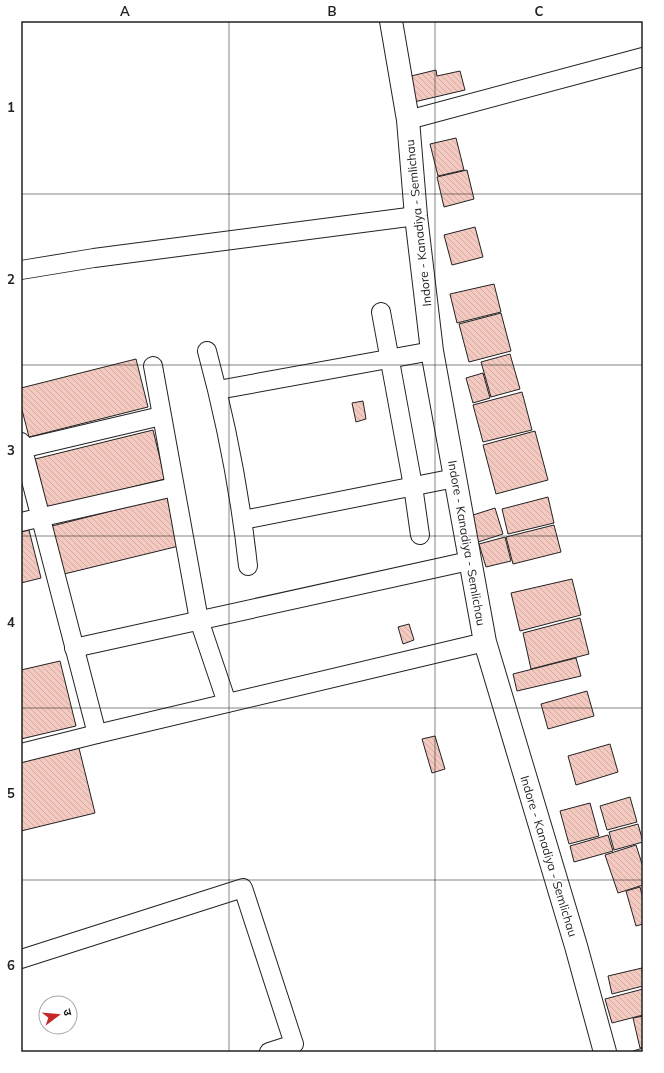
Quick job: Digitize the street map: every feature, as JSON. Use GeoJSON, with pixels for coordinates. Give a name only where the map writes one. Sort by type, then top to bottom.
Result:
{"type":"FeatureCollection","features":[{"type":"Feature","properties":{"kind":"main road","name":"Indore - Kanadiya - Semlichau"},"geometry":{"type":"LineString","coordinates":[[390,21],[408,120],[416,216],[432,351],[485,642],[576,946],[605,1052]]}},
{"type":"Feature","properties":{"kind":"street"},"geometry":{"type":"LineString","coordinates":[[408,120],[643,57]]}},
{"type":"Feature","properties":{"kind":"street"},"geometry":{"type":"LineString","coordinates":[[21,270],[94,258],[416,216]]}},
{"type":"Feature","properties":{"kind":"street"},"geometry":{"type":"LineString","coordinates":[[381,312],[388,359],[413,486],[420,535]]}},
{"type":"Feature","properties":{"kind":"street"},"geometry":{"type":"LineString","coordinates":[[207,351],[218,390],[243,520],[248,566]]}},
{"type":"Feature","properties":{"kind":"street"},"geometry":{"type":"LineString","coordinates":[[218,390],[432,351]]}},
{"type":"Feature","properties":{"kind":"street"},"geometry":{"type":"LineString","coordinates":[[153,366],[199,620],[227,703]]}},
{"type":"Feature","properties":{"kind":"street"},"geometry":{"type":"LineString","coordinates":[[97,734],[22,446],[161,416]]}},
{"type":"Feature","properties":{"kind":"street"},"geometry":{"type":"LineString","coordinates":[[243,520],[455,478]]}},
{"type":"Feature","properties":{"kind":"street"},"geometry":{"type":"LineString","coordinates":[[21,522],[174,487]]}},
{"type":"Feature","properties":{"kind":"street"},"geometry":{"type":"LineString","coordinates":[[74,648],[469,560]]}},
{"type":"Feature","properties":{"kind":"street"},"geometry":{"type":"LineString","coordinates":[[21,753],[485,642]]}},
{"type":"Feature","properties":{"kind":"street"},"geometry":{"type":"LineString","coordinates":[[21,959],[243,888],[295,1048],[268,1052]]}},
{"type":"Feature","properties":{"kind":"building"},"geometry":{"type":"Polygon","coordinates":[[[436,70],[437,76],[460,71],[465,90],[414,102],[407,77],[436,70]]]}},
{"type":"Feature","properties":{"kind":"building"},"geometry":{"type":"Polygon","coordinates":[[[456,138],[464,170],[438,176],[430,144],[456,138]]]}},
{"type":"Feature","properties":{"kind":"building"},"geometry":{"type":"Polygon","coordinates":[[[467,170],[474,199],[444,207],[437,177],[467,170]]]}},
{"type":"Feature","properties":{"kind":"building"},"geometry":{"type":"Polygon","coordinates":[[[475,227],[483,257],[452,265],[444,235],[475,227]]]}},
{"type":"Feature","properties":{"kind":"building"},"geometry":{"type":"Polygon","coordinates":[[[494,284],[501,312],[457,323],[450,294],[494,284]]]}},
{"type":"Feature","properties":{"kind":"building"},"geometry":{"type":"Polygon","coordinates":[[[501,313],[511,351],[469,362],[459,324],[501,313]]]}},
{"type":"Feature","properties":{"kind":"building"},"geometry":{"type":"Polygon","coordinates":[[[510,354],[520,389],[491,397],[481,362],[510,354]]]}},
{"type":"Feature","properties":{"kind":"building"},"geometry":{"type":"Polygon","coordinates":[[[136,359],[148,407],[29,437],[21,406],[21,388],[136,359]]]}},
{"type":"Feature","properties":{"kind":"building"},"geometry":{"type":"Polygon","coordinates":[[[483,373],[490,398],[473,403],[466,378],[483,373]]]}},
{"type":"Feature","properties":{"kind":"building"},"geometry":{"type":"Polygon","coordinates":[[[522,392],[532,430],[483,442],[473,405],[522,392]]]}},
{"type":"Feature","properties":{"kind":"building"},"geometry":{"type":"Polygon","coordinates":[[[363,401],[366,419],[356,422],[352,403],[363,401]]]}},
{"type":"Feature","properties":{"kind":"building"},"geometry":{"type":"Polygon","coordinates":[[[153,430],[165,479],[47,508],[35,459],[153,430]]]}},
{"type":"Feature","properties":{"kind":"building"},"geometry":{"type":"Polygon","coordinates":[[[535,431],[548,480],[496,494],[483,445],[535,431]]]}},
{"type":"Feature","properties":{"kind":"building"},"geometry":{"type":"Polygon","coordinates":[[[167,497],[179,546],[60,575],[48,527],[167,497]]]}},
{"type":"Feature","properties":{"kind":"building"},"geometry":{"type":"Polygon","coordinates":[[[548,497],[554,523],[508,534],[502,509],[548,497]]]}},
{"type":"Feature","properties":{"kind":"building"},"geometry":{"type":"Polygon","coordinates":[[[495,508],[503,534],[478,542],[470,516],[495,508]]]}},
{"type":"Feature","properties":{"kind":"building"},"geometry":{"type":"Polygon","coordinates":[[[554,525],[561,552],[513,564],[506,537],[554,525]]]}},
{"type":"Feature","properties":{"kind":"building"},"geometry":{"type":"Polygon","coordinates":[[[29,530],[41,578],[21,583],[21,532],[29,530]]]}},
{"type":"Feature","properties":{"kind":"building"},"geometry":{"type":"Polygon","coordinates":[[[505,537],[511,561],[486,567],[479,544],[505,537]]]}},
{"type":"Feature","properties":{"kind":"building"},"geometry":{"type":"Polygon","coordinates":[[[572,579],[581,615],[520,631],[511,593],[572,579]]]}},
{"type":"Feature","properties":{"kind":"building"},"geometry":{"type":"Polygon","coordinates":[[[580,618],[589,654],[531,669],[523,633],[580,618]]]}},
{"type":"Feature","properties":{"kind":"building"},"geometry":{"type":"Polygon","coordinates":[[[409,624],[414,640],[403,644],[398,627],[409,624]]]}},
{"type":"Feature","properties":{"kind":"building"},"geometry":{"type":"Polygon","coordinates":[[[576,658],[581,676],[517,691],[513,674],[576,658]]]}},
{"type":"Feature","properties":{"kind":"building"},"geometry":{"type":"Polygon","coordinates":[[[60,661],[76,726],[21,739],[21,670],[60,661]]]}},
{"type":"Feature","properties":{"kind":"building"},"geometry":{"type":"Polygon","coordinates":[[[587,691],[594,716],[548,729],[541,704],[587,691]]]}},
{"type":"Feature","properties":{"kind":"building"},"geometry":{"type":"Polygon","coordinates":[[[435,736],[445,769],[432,773],[422,739],[435,736]]]}},
{"type":"Feature","properties":{"kind":"building"},"geometry":{"type":"Polygon","coordinates":[[[610,744],[618,772],[576,785],[568,756],[610,744]]]}},
{"type":"Feature","properties":{"kind":"building"},"geometry":{"type":"Polygon","coordinates":[[[79,748],[95,813],[21,831],[21,762],[79,748]]]}},
{"type":"Feature","properties":{"kind":"building"},"geometry":{"type":"Polygon","coordinates":[[[630,797],[637,822],[607,830],[600,806],[630,797]]]}},
{"type":"Feature","properties":{"kind":"building"},"geometry":{"type":"Polygon","coordinates":[[[590,803],[599,836],[569,844],[560,811],[590,803]]]}},
{"type":"Feature","properties":{"kind":"building"},"geometry":{"type":"Polygon","coordinates":[[[638,824],[643,842],[614,850],[609,832],[638,824]]]}},
{"type":"Feature","properties":{"kind":"building"},"geometry":{"type":"Polygon","coordinates":[[[608,835],[613,851],[574,862],[570,846],[608,835]]]}},
{"type":"Feature","properties":{"kind":"building"},"geometry":{"type":"Polygon","coordinates":[[[636,845],[643,867],[643,885],[618,893],[605,855],[636,845]]]}},
{"type":"Feature","properties":{"kind":"building"},"geometry":{"type":"Polygon","coordinates":[[[640,887],[643,899],[643,924],[636,926],[626,891],[640,887]]]}},
{"type":"Feature","properties":{"kind":"building"},"geometry":{"type":"Polygon","coordinates":[[[642,968],[643,986],[612,994],[608,976],[642,968]]]}},
{"type":"Feature","properties":{"kind":"building"},"geometry":{"type":"Polygon","coordinates":[[[643,989],[643,1015],[612,1023],[605,999],[643,989]]]}},
{"type":"Feature","properties":{"kind":"building"},"geometry":{"type":"Polygon","coordinates":[[[643,1016],[643,1047],[640,1048],[633,1018],[643,1016]]]}},
{"type":"Feature","properties":{"kind":"building"},"geometry":{"type":"Polygon","coordinates":[[[643,1048],[643,1052],[633,1052],[633,1051],[643,1048]]]}}]}
